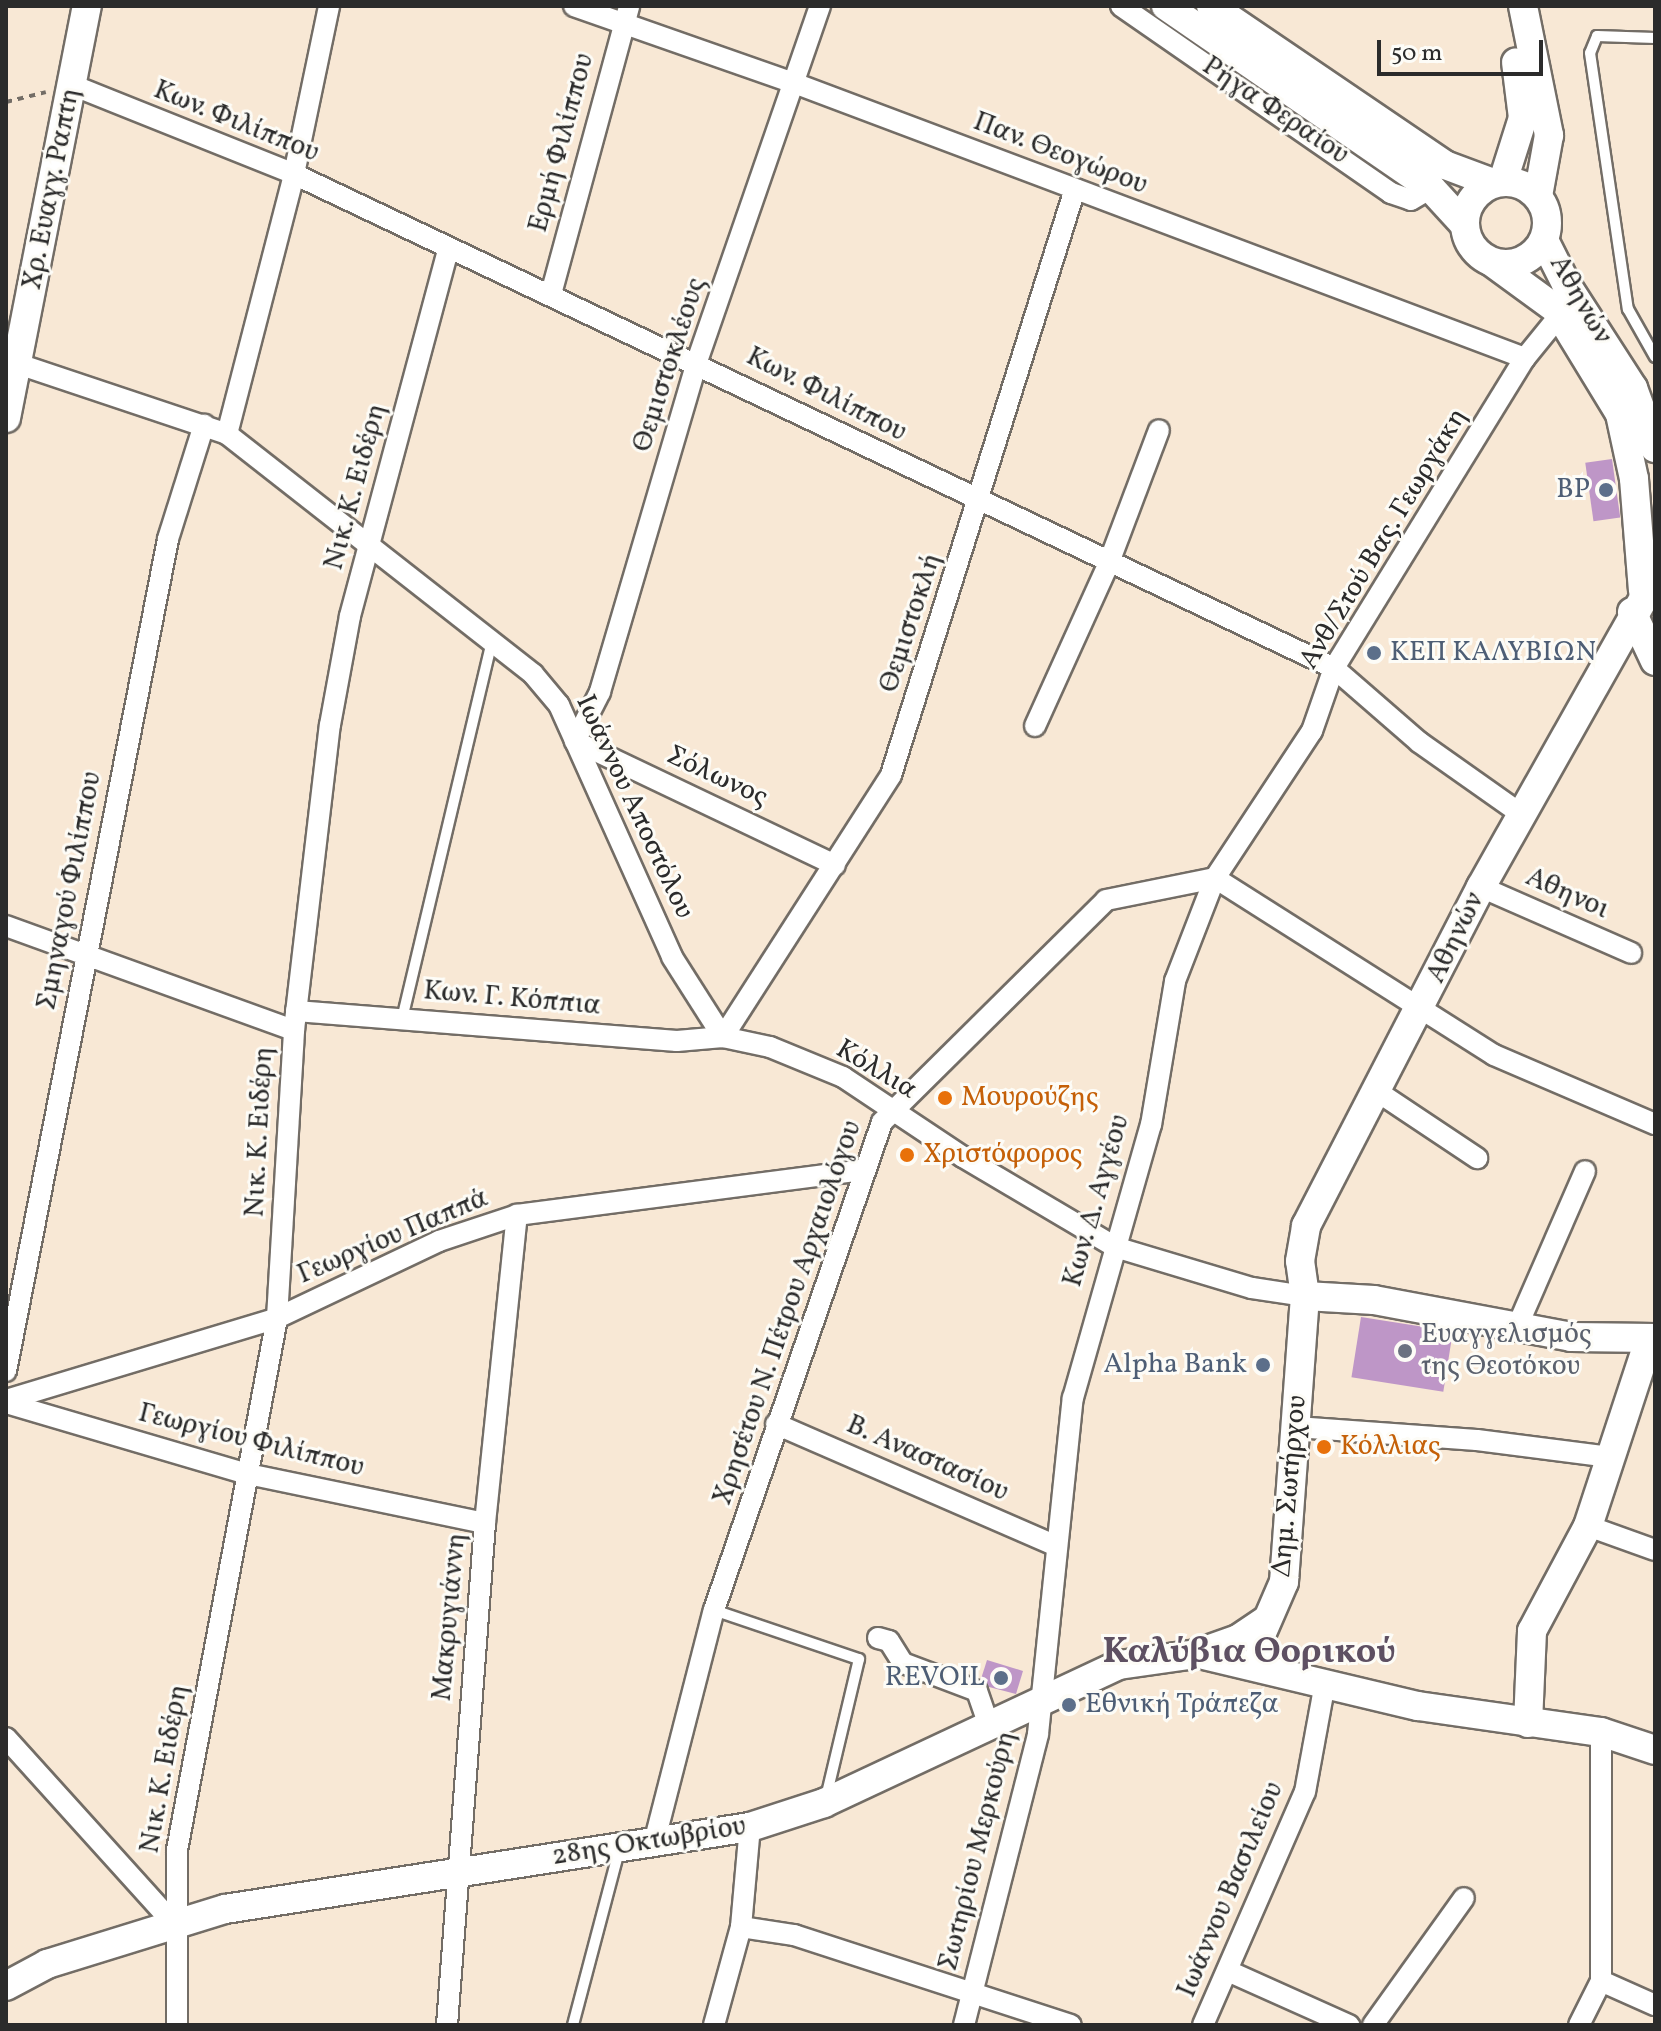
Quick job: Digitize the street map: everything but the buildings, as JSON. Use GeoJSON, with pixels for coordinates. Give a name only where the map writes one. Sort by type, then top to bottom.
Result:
{"type":"FeatureCollection","features":[{"type":"Feature","properties":{"kind":"main road","name":"Χρ. Ευαγγ. Ραπτη"},"geometry":{"type":"LineString","coordinates":[[6,418],[11,362],[87,6]]}},
{"type":"Feature","properties":{"kind":"main road","name":"Ρήγα Φεραίου"},"geometry":{"type":"LineString","coordinates":[[1166,6],[1431,188],[1464,224]]}},
{"type":"Feature","properties":{"kind":"main road","name":"Ρήγα Φεραίου"},"geometry":{"type":"LineString","coordinates":[[1211,6],[1445,165],[1498,182]]}},
{"type":"Feature","properties":{"kind":"main road"},"geometry":{"type":"LineString","coordinates":[[1498,182],[1523,118],[1505,6]]}},
{"type":"Feature","properties":{"kind":"main road"},"geometry":{"type":"LineString","coordinates":[[1523,6],[1549,135],[1538,196]]}},
{"type":"Feature","properties":{"kind":"main road"},"geometry":{"type":"LineString","coordinates":[[1498,182],[1526,187],[1538,196],[1546,210],[1544,240],[1524,260],[1493,263],[1478,254],[1464,224],[1478,192],[1498,182]]}},
{"type":"Feature","properties":{"kind":"main road","name":"Αθηνών"},"geometry":{"type":"LineString","coordinates":[[1305,1296],[1300,1261],[1306,1226],[1375,1090],[1421,1009],[1481,887],[1643,594],[1640,533],[1645,478],[1633,388],[1544,240]]}},
{"type":"Feature","properties":{"kind":"main road","name":"Αθηνών"},"geometry":{"type":"LineString","coordinates":[[1493,263],[1537,292],[1560,315],[1604,381],[1642,447]]}},
{"type":"Feature","properties":{"kind":"main road"},"geometry":{"type":"LineString","coordinates":[[1643,594],[1655,661]]}},
{"type":"Feature","properties":{"kind":"main road"},"geometry":{"type":"LineString","coordinates":[[1305,1296],[1374,1300],[1571,1337],[1652,1340],[1588,1526],[1532,1631],[1528,1723]]}},
{"type":"Feature","properties":{"kind":"main road","name":"Δημ. Σωτήρχου"},"geometry":{"type":"LineString","coordinates":[[1268,1668],[1258,1642],[1284,1582],[1305,1296]]}},
{"type":"Feature","properties":{"kind":"main road","name":"28ης Οκτωβρίου"},"geometry":{"type":"LineString","coordinates":[[6,1986],[47,1964],[225,1909],[655,1839],[750,1827],[824,1803],[1038,1700],[1119,1665],[1196,1654],[1238,1639],[1266,1620]]}},
{"type":"Feature","properties":{"kind":"main road"},"geometry":{"type":"LineString","coordinates":[[1196,1654],[1268,1668],[1418,1706],[1601,1732],[1655,1750]]}},
{"type":"Feature","properties":{"kind":"street"},"geometry":{"type":"LineString","coordinates":[[227,434],[294,174],[329,6]]}},
{"type":"Feature","properties":{"kind":"street","name":"Παν. Θεογώρου"},"geometry":{"type":"LineString","coordinates":[[574,6],[626,16],[794,83],[1525,358]]}},
{"type":"Feature","properties":{"kind":"street","name":"Θεμιστοκλέους"},"geometry":{"type":"LineString","coordinates":[[575,741],[600,692],[697,362],[820,6]]}},
{"type":"Feature","properties":{"kind":"street","name":"Ρήγα Φεραίου"},"geometry":{"type":"LineString","coordinates":[[1121,6],[1391,193],[1411,200],[1431,188]]}},
{"type":"Feature","properties":{"kind":"street","name":"Ερμή Φιλίππου"},"geometry":{"type":"LineString","coordinates":[[551,294],[626,16]]}},
{"type":"Feature","properties":{"kind":"street","name":"Κων. Φιλίππου"},"geometry":{"type":"LineString","coordinates":[[72,85],[294,174],[448,250],[697,362],[1108,565],[1334,668],[1419,742],[1521,814]]}},
{"type":"Feature","properties":{"kind":"street","name":"Θεμιστοκλή"},"geometry":{"type":"LineString","coordinates":[[723,1037],[891,775],[1075,189]]}},
{"type":"Feature","properties":{"kind":"street","name":"Νικ. Κ. Ειδέρη"},"geometry":{"type":"LineString","coordinates":[[177,2025],[174,1924],[177,1850],[277,1318],[295,1021],[330,725],[368,549],[448,250]]}},
{"type":"Feature","properties":{"kind":"street","name":"Ανθ/Στού Βας. Γεωργάκη"},"geometry":{"type":"LineString","coordinates":[[1215,878],[1312,731],[1334,668],[1525,358],[1560,315]]}},
{"type":"Feature","properties":{"kind":"street","name":"Ιωάννου Αποστόλου"},"geometry":{"type":"LineString","coordinates":[[11,362],[227,434],[368,549],[533,674],[559,705],[672,957],[723,1037]]}},
{"type":"Feature","properties":{"kind":"street","name":"Σμηναγού Φιλίππου"},"geometry":{"type":"LineString","coordinates":[[6,1371],[168,539],[204,425]]}},
{"type":"Feature","properties":{"kind":"street"},"geometry":{"type":"LineString","coordinates":[[1035,726],[1108,565],[1159,430]]}},
{"type":"Feature","properties":{"kind":"street","name":"Σόλωνος"},"geometry":{"type":"LineString","coordinates":[[575,741],[835,865]]}},
{"type":"Feature","properties":{"kind":"street"},"geometry":{"type":"LineString","coordinates":[[1215,878],[1494,1055],[1655,1124]]}},
{"type":"Feature","properties":{"kind":"street","name":"Χρησέτου Ν. Πέτρου Αρχαιολόγου"},"geometry":{"type":"LineString","coordinates":[[655,1839],[714,1610],[862,1170],[882,1122],[1106,900],[1215,878]]}},
{"type":"Feature","properties":{"kind":"street","name":"Κων. Δ. Αγγέου"},"geometry":{"type":"LineString","coordinates":[[1056,1546],[1073,1398],[1151,1125],[1175,981],[1215,878]]}},
{"type":"Feature","properties":{"kind":"street","name":"Αθηνοι"},"geometry":{"type":"LineString","coordinates":[[1481,887],[1631,953]]}},
{"type":"Feature","properties":{"kind":"street","name":"Κων. Γ. Κόππια"},"geometry":{"type":"LineString","coordinates":[[6,926],[85,955],[295,1021],[402,1019],[677,1041],[723,1037]]}},
{"type":"Feature","properties":{"kind":"street","name":"Κόλλια"},"geometry":{"type":"LineString","coordinates":[[723,1037],[770,1047],[843,1077],[893,1112],[1115,1247],[1252,1288],[1305,1296]]}},
{"type":"Feature","properties":{"kind":"street"},"geometry":{"type":"LineString","coordinates":[[1375,1090],[1477,1158]]}},
{"type":"Feature","properties":{"kind":"street","name":"Γεωργίου Παππά"},"geometry":{"type":"LineString","coordinates":[[6,1401],[277,1318],[439,1241],[517,1215],[862,1170]]}},
{"type":"Feature","properties":{"kind":"street"},"geometry":{"type":"LineString","coordinates":[[1517,1327],[1585,1171]]}},
{"type":"Feature","properties":{"kind":"street","name":"Μακρυγιάννη"},"geometry":{"type":"LineString","coordinates":[[447,2025],[485,1523],[517,1215]]}},
{"type":"Feature","properties":{"kind":"street","name":"Γεωργίου Φιλίππου"},"geometry":{"type":"LineString","coordinates":[[6,1401],[248,1474],[485,1523]]}},
{"type":"Feature","properties":{"kind":"street","name":"Β. Αναστασίου"},"geometry":{"type":"LineString","coordinates":[[776,1424],[1056,1546]]}},
{"type":"Feature","properties":{"kind":"street"},"geometry":{"type":"LineString","coordinates":[[1296,1427],[1610,1457]]}},
{"type":"Feature","properties":{"kind":"street"},"geometry":{"type":"LineString","coordinates":[[1588,1526],[1655,1550]]}},
{"type":"Feature","properties":{"kind":"street","name":"Σωτηρίου Μερκούρη"},"geometry":{"type":"LineString","coordinates":[[964,2025],[1038,1734],[1038,1700],[1056,1546]]}},
{"type":"Feature","properties":{"kind":"street"},"geometry":{"type":"LineString","coordinates":[[878,1638],[889,1641],[903,1663],[977,1691],[989,1725]]}},
{"type":"Feature","properties":{"kind":"street","name":"Ιωάννου Βασιλείου"},"geometry":{"type":"LineString","coordinates":[[1203,2025],[1305,1792],[1325,1683]]}},
{"type":"Feature","properties":{"kind":"street"},"geometry":{"type":"LineString","coordinates":[[1579,2025],[1601,1981],[1601,1732]]}},
{"type":"Feature","properties":{"kind":"street"},"geometry":{"type":"LineString","coordinates":[[6,1738],[174,1924]]}},
{"type":"Feature","properties":{"kind":"street"},"geometry":{"type":"LineString","coordinates":[[714,2025],[741,1927],[750,1827]]}},
{"type":"Feature","properties":{"kind":"street"},"geometry":{"type":"LineString","coordinates":[[1373,2025],[1464,1898]]}},
{"type":"Feature","properties":{"kind":"street"},"geometry":{"type":"LineString","coordinates":[[741,1927],[794,1935],[1071,2025]]}},
{"type":"Feature","properties":{"kind":"street"},"geometry":{"type":"LineString","coordinates":[[1228,1971],[1349,2025]]}},
{"type":"Feature","properties":{"kind":"street"},"geometry":{"type":"LineString","coordinates":[[1601,1981],[1655,2005]]}},
{"type":"Feature","properties":{"kind":"lane"},"geometry":{"type":"LineString","coordinates":[[1655,38],[1597,36],[1590,53],[1628,309],[1655,357]]}},
{"type":"Feature","properties":{"kind":"lane"},"geometry":{"type":"LineString","coordinates":[[1640,533],[1625,520],[1619,461],[1642,447]]}},
{"type":"Feature","properties":{"kind":"lane"},"geometry":{"type":"LineString","coordinates":[[402,1019],[492,642]]}},
{"type":"Feature","properties":{"kind":"lane"},"geometry":{"type":"LineString","coordinates":[[714,1610],[859,1659],[824,1803]]}},
{"type":"Feature","properties":{"kind":"lane"},"geometry":{"type":"LineString","coordinates":[[573,2025],[621,1846]]}},
{"type":"Feature","properties":{"kind":"path"},"geometry":{"type":"LineString","coordinates":[[6,102],[72,85]]}},
{"type":"Feature","properties":{"kind":"place","name":"BP"},"geometry":{"type":"Point","coordinates":[1606,490]}},
{"type":"Feature","properties":{"kind":"place","name":"ΚΕΠ ΚΑΛΥΒΙΩΝ"},"geometry":{"type":"Point","coordinates":[1374,653]}},
{"type":"Feature","properties":{"kind":"place","name":"Μουρούζης"},"geometry":{"type":"Point","coordinates":[945,1098]}},
{"type":"Feature","properties":{"kind":"place","name":"Χριστόφορος"},"geometry":{"type":"Point","coordinates":[907,1155]}},
{"type":"Feature","properties":{"kind":"place","name":"Ευαγγελισμός της Θεοτόκου"},"geometry":{"type":"Point","coordinates":[1405,1351]}},
{"type":"Feature","properties":{"kind":"place","name":"Alpha Bank"},"geometry":{"type":"Point","coordinates":[1263,1365]}},
{"type":"Feature","properties":{"kind":"place","name":"Κόλλιας"},"geometry":{"type":"Point","coordinates":[1324,1447]}},
{"type":"Feature","properties":{"kind":"place","name":"REVOIL"},"geometry":{"type":"Point","coordinates":[1001,1678]}},
{"type":"Feature","properties":{"kind":"place","name":"Εθνική Τράπεζα"},"geometry":{"type":"Point","coordinates":[1069,1705]}},
{"type":"Feature","properties":{"kind":"district","name":"Καλύβια Θορικού"},"geometry":{"type":"Point","coordinates":[1249,1654]}}]}
